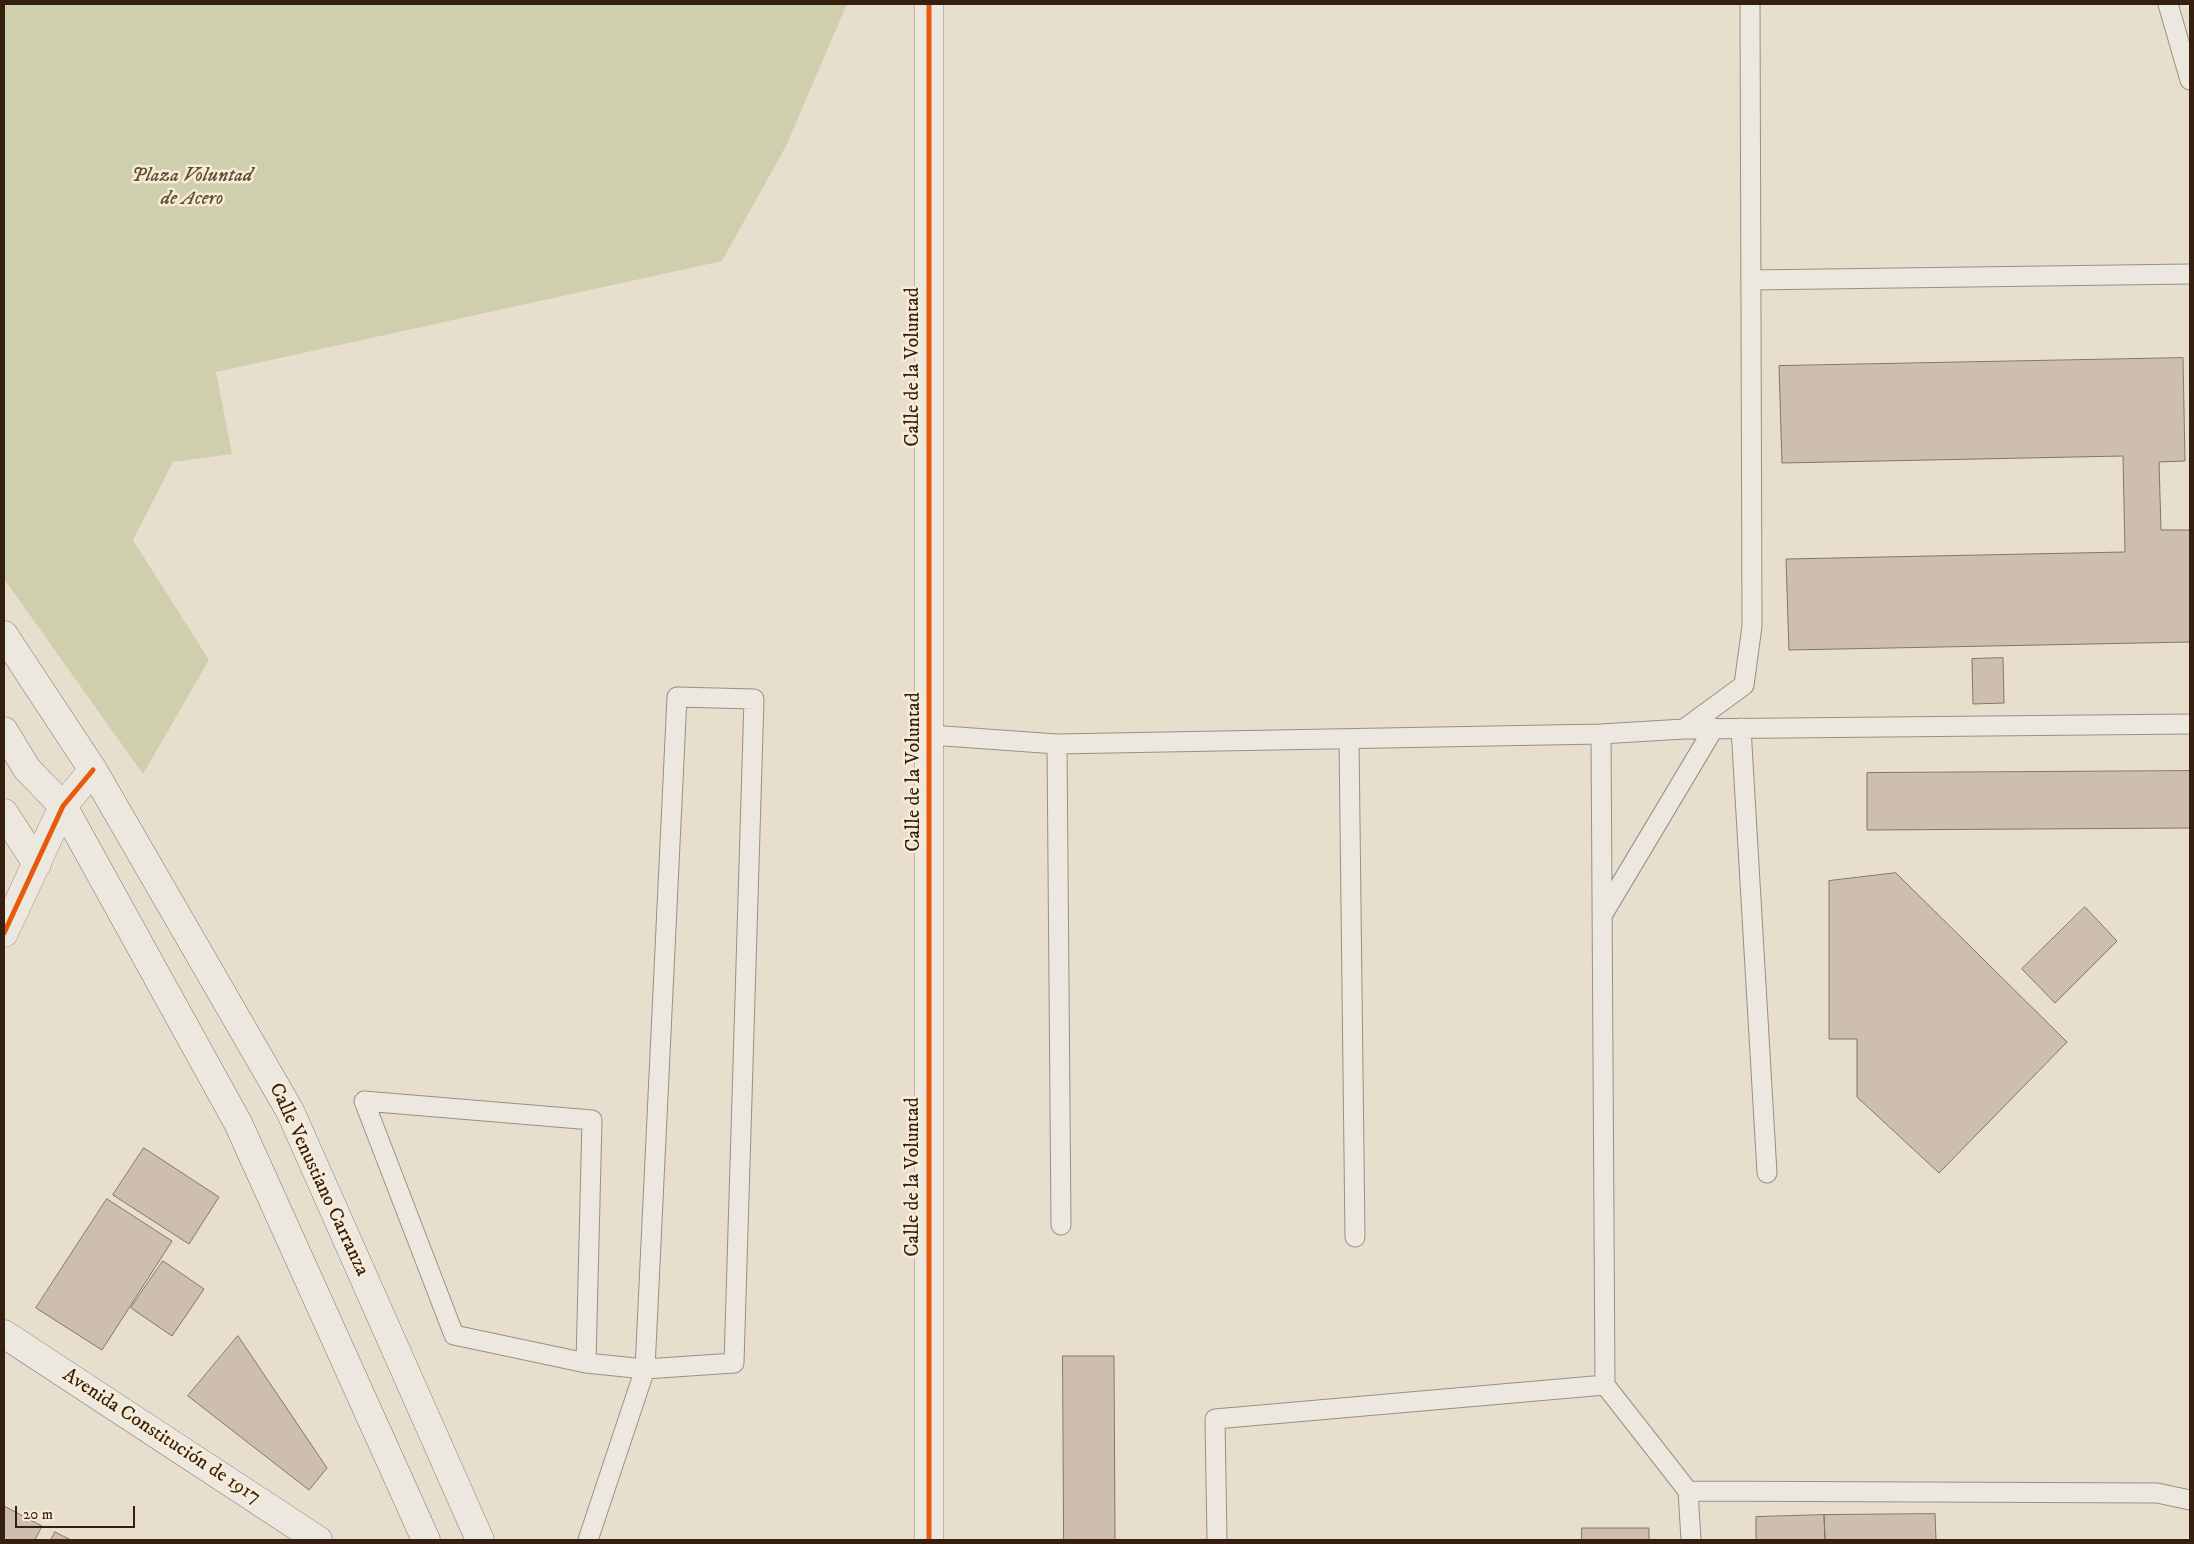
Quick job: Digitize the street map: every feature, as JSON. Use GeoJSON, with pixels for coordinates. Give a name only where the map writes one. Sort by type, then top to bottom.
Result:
{"type":"FeatureCollection","features":[{"type":"Feature","properties":{"kind":"main road","name":"Calle de la Voluntad"},"geometry":{"type":"LineString","coordinates":[[929,4],[929,1540]]}},
{"type":"Feature","properties":{"kind":"main road","name":"Calle Venustiano Carranza"},"geometry":{"type":"LineString","coordinates":[[4,634],[93,770],[290,1111],[480,1540]]}},
{"type":"Feature","properties":{"kind":"main road"},"geometry":{"type":"LineString","coordinates":[[4,731],[27,769],[63,806],[238,1123],[426,1540]]}},
{"type":"Feature","properties":{"kind":"main road"},"geometry":{"type":"LineString","coordinates":[[4,933],[63,806],[93,770]]}},
{"type":"Feature","properties":{"kind":"main road"},"geometry":{"type":"LineString","coordinates":[[4,814],[37,864]]}},
{"type":"Feature","properties":{"kind":"main road","name":"Avenida Constitución de 1917"},"geometry":{"type":"LineString","coordinates":[[4,1334],[318,1540]]}},
{"type":"Feature","properties":{"kind":"lane"},"geometry":{"type":"LineString","coordinates":[[1684,729],[1744,685],[1752,626],[1750,4]]}},
{"type":"Feature","properties":{"kind":"lane"},"geometry":{"type":"LineString","coordinates":[[2168,4],[2190,80]]}},
{"type":"Feature","properties":{"kind":"lane"},"geometry":{"type":"LineString","coordinates":[[1751,280],[2190,274]]}},
{"type":"Feature","properties":{"kind":"lane"},"geometry":{"type":"LineString","coordinates":[[586,1363],[592,1120],[364,1101],[454,1335],[586,1363],[645,1369],[734,1363],[754,699],[677,697],[645,1369],[588,1540]]}},
{"type":"Feature","properties":{"kind":"lane"},"geometry":{"type":"LineString","coordinates":[[930,735],[1057,744],[1601,734],[1714,728],[2190,724]]}},
{"type":"Feature","properties":{"kind":"lane"},"geometry":{"type":"LineString","coordinates":[[1602,915],[1714,728]]}},
{"type":"Feature","properties":{"kind":"lane"},"geometry":{"type":"LineString","coordinates":[[1741,728],[1767,1173]]}},
{"type":"Feature","properties":{"kind":"lane"},"geometry":{"type":"LineString","coordinates":[[1601,734],[1606,1385],[1688,1492],[1691,1540]]}},
{"type":"Feature","properties":{"kind":"lane"},"geometry":{"type":"LineString","coordinates":[[1350,739],[1355,1237]]}},
{"type":"Feature","properties":{"kind":"lane"},"geometry":{"type":"LineString","coordinates":[[1057,744],[1061,1225]]}},
{"type":"Feature","properties":{"kind":"lane"},"geometry":{"type":"LineString","coordinates":[[1218,1540],[1214,1419],[1606,1385]]}},
{"type":"Feature","properties":{"kind":"lane"},"geometry":{"type":"LineString","coordinates":[[1688,1492],[2157,1493],[2190,1500]]}},
{"type":"Feature","properties":{"kind":"green space","name":"Plaza Voluntad de Acero"},"geometry":{"type":"Polygon","coordinates":[[[4,4],[847,4],[786,146],[722,261],[216,372],[232,454],[173,462],[133,540],[209,660],[143,774],[4,579],[4,4]]]}},
{"type":"Feature","properties":{"kind":"building"},"geometry":{"type":"Polygon","coordinates":[[[2183,358],[2185,461],[2159,462],[2161,530],[2190,530],[2190,642],[1789,650],[1786,559],[2125,552],[2123,456],[1782,463],[1779,366],[2183,358]]]}},
{"type":"Feature","properties":{"kind":"building"},"geometry":{"type":"Polygon","coordinates":[[[2003,658],[2004,703],[1973,704],[1972,659],[2003,658]]]}},
{"type":"Feature","properties":{"kind":"building"},"geometry":{"type":"Polygon","coordinates":[[[2190,771],[2190,828],[1867,830],[1867,773],[2190,771]]]}},
{"type":"Feature","properties":{"kind":"building"},"geometry":{"type":"Polygon","coordinates":[[[1896,873],[2067,1042],[1939,1173],[1857,1097],[1857,1039],[1829,1039],[1829,881],[1896,873]]]}},
{"type":"Feature","properties":{"kind":"building"},"geometry":{"type":"Polygon","coordinates":[[[2085,907],[2117,941],[2055,1003],[2022,969],[2085,907]]]}},
{"type":"Feature","properties":{"kind":"building"},"geometry":{"type":"Polygon","coordinates":[[[144,1148],[219,1197],[189,1244],[113,1195],[144,1148]]]}},
{"type":"Feature","properties":{"kind":"building"},"geometry":{"type":"Polygon","coordinates":[[[107,1199],[172,1241],[102,1350],[36,1308],[107,1199]]]}},
{"type":"Feature","properties":{"kind":"building"},"geometry":{"type":"Polygon","coordinates":[[[163,1261],[204,1289],[172,1336],[131,1308],[163,1261]]]}},
{"type":"Feature","properties":{"kind":"building"},"geometry":{"type":"Polygon","coordinates":[[[238,1336],[327,1468],[309,1490],[188,1396],[238,1336]]]}},
{"type":"Feature","properties":{"kind":"building"},"geometry":{"type":"Polygon","coordinates":[[[1063,1356],[1114,1356],[1115,1540],[1064,1540],[1063,1356]]]}},
{"type":"Feature","properties":{"kind":"building"},"geometry":{"type":"Polygon","coordinates":[[[4,1506],[42,1526],[35,1540],[4,1540],[4,1506]]]}},
{"type":"Feature","properties":{"kind":"building"},"geometry":{"type":"Polygon","coordinates":[[[1935,1514],[1936,1540],[1825,1540],[1824,1515],[1935,1514]]]}},
{"type":"Feature","properties":{"kind":"building"},"geometry":{"type":"Polygon","coordinates":[[[1824,1515],[1825,1540],[1756,1540],[1756,1517],[1824,1515]]]}},
{"type":"Feature","properties":{"kind":"building"},"geometry":{"type":"Polygon","coordinates":[[[1582,1528],[1649,1528],[1649,1540],[1582,1540],[1582,1528]]]}},
{"type":"Feature","properties":{"kind":"building"},"geometry":{"type":"Polygon","coordinates":[[[55,1532],[71,1540],[51,1540],[55,1532]]]}},
{"type":"Feature","properties":{"kind":"cycle path"},"geometry":{"type":"LineString","coordinates":[[929,4],[929,1540]]}},
{"type":"Feature","properties":{"kind":"cycle path"},"geometry":{"type":"LineString","coordinates":[[4,933],[63,806],[93,770]]}}]}
